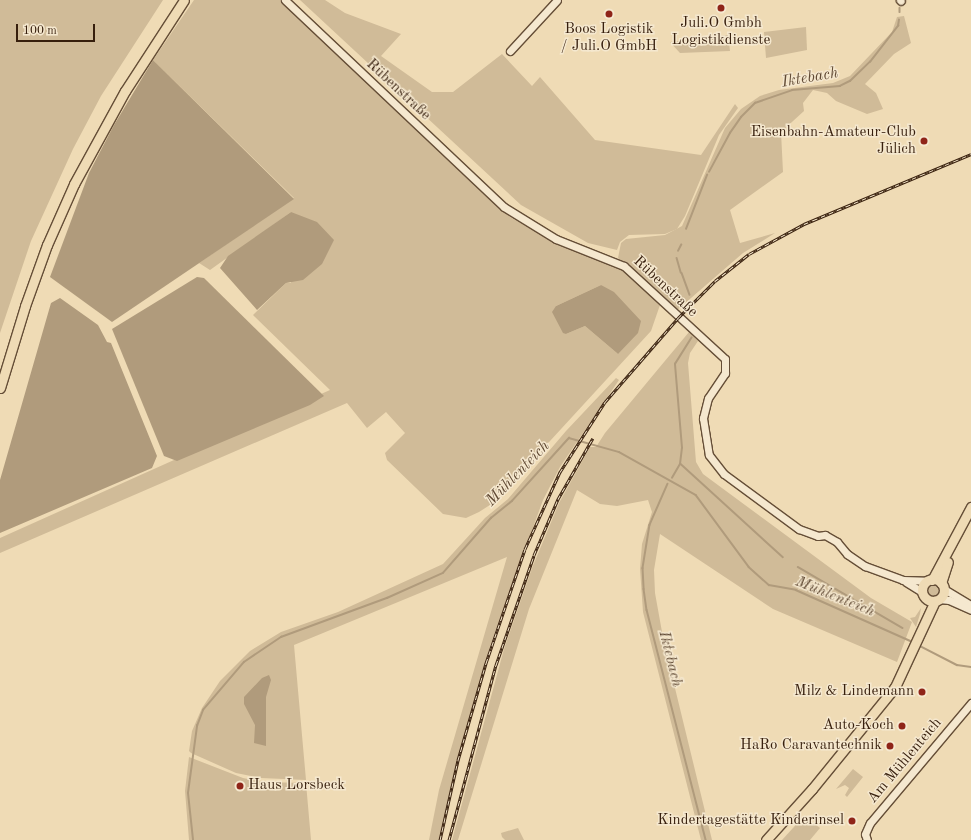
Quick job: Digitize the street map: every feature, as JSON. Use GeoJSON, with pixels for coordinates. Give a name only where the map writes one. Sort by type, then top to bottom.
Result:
{"type":"FeatureCollection","features":[{"type":"Feature","properties":{"kind":"main road"},"geometry":{"type":"LineString","coordinates":[[0,388],[27,299],[74,184],[125,91],[184,0]]}},
{"type":"Feature","properties":{"kind":"main road"},"geometry":{"type":"LineString","coordinates":[[766,840],[790,816],[895,687],[916,637],[924,595],[929,580],[971,507]]}},
{"type":"Feature","properties":{"kind":"main road"},"geometry":{"type":"LineString","coordinates":[[916,637],[937,600],[943,586],[946,566],[971,516]]}},
{"type":"Feature","properties":{"kind":"main road"},"geometry":{"type":"LineString","coordinates":[[929,580],[943,586]]}},
{"type":"Feature","properties":{"kind":"main road"},"geometry":{"type":"LineString","coordinates":[[924,595],[937,600]]}},
{"type":"Feature","properties":{"kind":"street","name":"Rübenstraße"},"geometry":{"type":"LineString","coordinates":[[285,0],[504,207],[556,239],[624,266],[725,359],[725,373],[708,398],[703,418],[709,455],[724,474],[803,531],[818,536],[825,535],[837,542],[847,554],[865,566],[903,580],[924,595]]}},
{"type":"Feature","properties":{"kind":"street"},"geometry":{"type":"LineString","coordinates":[[510,51],[557,0]]}},
{"type":"Feature","properties":{"kind":"street","name":"Rübenstraße"},"geometry":{"type":"LineString","coordinates":[[903,580],[929,580]]}},
{"type":"Feature","properties":{"kind":"street"},"geometry":{"type":"LineString","coordinates":[[943,586],[971,605]]}},
{"type":"Feature","properties":{"kind":"street"},"geometry":{"type":"LineString","coordinates":[[937,600],[949,600],[971,610]]}},
{"type":"Feature","properties":{"kind":"street","name":"Am Mühlenteich"},"geometry":{"type":"LineString","coordinates":[[866,839],[870,823],[971,703]]}},
{"type":"Feature","properties":{"kind":"shaded area"},"geometry":{"type":"Polygon","coordinates":[[[0,0],[163,0],[101,96],[73,149],[31,241],[0,333],[0,0]]]}},
{"type":"Feature","properties":{"kind":"shaded area"},"geometry":{"type":"Polygon","coordinates":[[[194,0],[280,0],[510,217],[561,246],[620,265],[660,305],[651,331],[493,503],[466,518],[443,514],[387,460],[385,453],[405,433],[386,412],[367,428],[347,403],[0,553],[0,538],[330,390],[253,315],[286,283],[291,283],[291,212],[210,270],[199,263],[294,198],[153,60],[194,0]],[[601,285],[556,306],[566,334],[585,326],[618,354],[601,285]]]}},
{"type":"Feature","properties":{"kind":"shaded area"},"geometry":{"type":"Polygon","coordinates":[[[300,0],[325,0],[345,13],[401,34],[381,56],[432,92],[453,92],[502,54],[532,86],[540,77],[595,140],[701,155],[735,104],[738,108],[719,135],[685,216],[677,229],[665,234],[629,235],[620,242],[617,250],[588,243],[521,205],[300,0]]]}},
{"type":"Feature","properties":{"kind":"shaded area"},"geometry":{"type":"Polygon","coordinates":[[[904,16],[911,43],[894,54],[865,84],[876,93],[883,109],[867,114],[836,101],[827,93],[813,90],[803,103],[804,111],[781,132],[783,172],[730,210],[740,243],[775,233],[743,253],[676,311],[618,258],[621,243],[626,239],[665,235],[682,226],[725,128],[741,109],[760,96],[779,90],[833,83],[850,76],[892,32],[897,17],[904,16]]]}},
{"type":"Feature","properties":{"kind":"shaded area"},"geometry":{"type":"Polygon","coordinates":[[[806,27],[807,50],[766,58],[764,32],[806,27]]]}},
{"type":"Feature","properties":{"kind":"shaded area"},"geometry":{"type":"Polygon","coordinates":[[[728,35],[730,51],[680,53],[670,42],[728,35]]]}},
{"type":"Feature","properties":{"kind":"shaded area"},"geometry":{"type":"Polygon","coordinates":[[[153,60],[294,199],[112,322],[50,277],[89,173],[114,125],[153,60]]]}},
{"type":"Feature","properties":{"kind":"shaded area"},"geometry":{"type":"Polygon","coordinates":[[[291,212],[317,222],[334,240],[322,264],[303,280],[286,283],[257,310],[220,268],[228,256],[291,212]]]}},
{"type":"Feature","properties":{"kind":"shaded area"},"geometry":{"type":"Polygon","coordinates":[[[197,277],[204,278],[324,396],[310,405],[177,461],[164,456],[112,329],[197,277]]]}},
{"type":"Feature","properties":{"kind":"shaded area"},"geometry":{"type":"Polygon","coordinates":[[[601,285],[614,292],[641,321],[638,333],[618,354],[585,326],[566,334],[563,333],[552,312],[556,306],[601,285]]]}},
{"type":"Feature","properties":{"kind":"shaded area"},"geometry":{"type":"Polygon","coordinates":[[[60,298],[98,325],[107,342],[111,343],[157,456],[152,468],[0,533],[0,480],[51,303],[60,298]]]}},
{"type":"Feature","properties":{"kind":"shaded area"},"geometry":{"type":"Polygon","coordinates":[[[689,332],[698,341],[690,353],[688,363],[696,462],[703,474],[871,598],[912,622],[897,662],[773,609],[660,534],[654,570],[655,593],[664,643],[712,840],[701,840],[643,612],[640,569],[642,544],[652,512],[648,500],[617,506],[600,504],[577,490],[529,609],[458,840],[452,840],[504,649],[532,568],[559,503],[590,447],[596,447],[605,433],[689,332]]]}},
{"type":"Feature","properties":{"kind":"shaded area"},"geometry":{"type":"Polygon","coordinates":[[[616,378],[619,380],[560,467],[543,500],[490,646],[439,840],[429,840],[439,790],[507,557],[294,645],[306,780],[261,778],[236,773],[189,751],[192,731],[202,708],[220,681],[250,651],[281,632],[338,612],[443,564],[485,518],[508,499],[566,431],[616,378]]]}},
{"type":"Feature","properties":{"kind":"shaded area"},"geometry":{"type":"Polygon","coordinates":[[[933,583],[939,585],[941,591],[939,597],[933,599],[927,597],[925,591],[927,585],[933,583]]]}},
{"type":"Feature","properties":{"kind":"shaded area"},"geometry":{"type":"Polygon","coordinates":[[[921,608],[916,627],[910,618],[915,617],[921,608]]]}},
{"type":"Feature","properties":{"kind":"shaded area"},"geometry":{"type":"Polygon","coordinates":[[[269,675],[271,680],[266,697],[266,746],[254,743],[255,725],[244,704],[244,697],[262,678],[269,675]]]}},
{"type":"Feature","properties":{"kind":"shaded area"},"geometry":{"type":"Polygon","coordinates":[[[189,757],[243,778],[262,782],[306,783],[311,840],[189,840],[185,791],[189,757]]]}},
{"type":"Feature","properties":{"kind":"shaded area"},"geometry":{"type":"Polygon","coordinates":[[[853,769],[863,777],[847,797],[845,795],[849,788],[845,785],[836,789],[853,769]]]}},
{"type":"Feature","properties":{"kind":"shaded area"},"geometry":{"type":"Polygon","coordinates":[[[804,816],[820,828],[810,840],[782,840],[804,816]]]}},
{"type":"Feature","properties":{"kind":"shaded area"},"geometry":{"type":"Polygon","coordinates":[[[518,828],[524,840],[505,840],[502,837],[501,833],[518,828]]]}},
{"type":"Feature","properties":{"kind":"waterway","name":"Iktebach"},"geometry":{"type":"LineString","coordinates":[[709,172],[730,133],[741,117],[755,103],[792,90],[840,86],[850,81],[870,62],[898,26],[899,20]]}},
{"type":"Feature","properties":{"kind":"waterway","name":"Iktebach"},"geometry":{"type":"LineString","coordinates":[[686,229],[707,175]]}},
{"type":"Feature","properties":{"kind":"waterway","name":"Iktebach"},"geometry":{"type":"LineString","coordinates":[[678,251],[681,245]]}},
{"type":"Feature","properties":{"kind":"waterway","name":"Iktebach"},"geometry":{"type":"LineString","coordinates":[[677,258],[681,272]]}},
{"type":"Feature","properties":{"kind":"waterway","name":"Iktebach"},"geometry":{"type":"LineString","coordinates":[[682,273],[690,295]]}},
{"type":"Feature","properties":{"kind":"waterway","name":"Iktebach"},"geometry":{"type":"LineString","coordinates":[[672,478],[680,464],[682,448],[675,364],[691,338]]}},
{"type":"Feature","properties":{"kind":"waterway","name":"Mühlenteich"},"geometry":{"type":"LineString","coordinates":[[193,840],[188,793],[197,726],[203,710],[244,662],[281,637],[387,598],[443,573],[491,518],[512,501],[569,438],[619,452],[696,495],[749,567],[769,585],[796,590],[913,642]]}},
{"type":"Feature","properties":{"kind":"waterway"},"geometry":{"type":"LineString","coordinates":[[681,464],[783,557]]}},
{"type":"Feature","properties":{"kind":"waterway","name":"Iktebach"},"geometry":{"type":"LineString","coordinates":[[668,484],[650,525],[643,568],[644,589],[647,610],[706,840]]}},
{"type":"Feature","properties":{"kind":"waterway"},"geometry":{"type":"LineString","coordinates":[[798,567],[903,628]]}},
{"type":"Feature","properties":{"kind":"waterway","name":"Mühlenteich"},"geometry":{"type":"LineString","coordinates":[[918,645],[957,665],[971,667]]}},
{"type":"Feature","properties":{"kind":"railway"},"geometry":{"type":"LineString","coordinates":[[440,840],[458,760],[486,663],[525,549],[560,472],[605,402],[678,318],[715,281],[749,254],[804,224],[971,154]]}},
{"type":"Feature","properties":{"kind":"railway"},"geometry":{"type":"LineString","coordinates":[[449,840],[496,665],[534,555],[558,499],[593,438]]}},
{"type":"Feature","properties":{"kind":"place","name":"Juli.O Gmbh Logistikdienste"},"geometry":{"type":"Point","coordinates":[721,8]}},
{"type":"Feature","properties":{"kind":"place","name":"Boos Logistik / Juli.O GmbH"},"geometry":{"type":"Point","coordinates":[609,14]}},
{"type":"Feature","properties":{"kind":"place","name":"Eisenbahn-Amateur-Club Jülich"},"geometry":{"type":"Point","coordinates":[924,141]}},
{"type":"Feature","properties":{"kind":"place","name":"Milz & Lindemann"},"geometry":{"type":"Point","coordinates":[922,692]}},
{"type":"Feature","properties":{"kind":"place","name":"Auto-Koch"},"geometry":{"type":"Point","coordinates":[902,726]}},
{"type":"Feature","properties":{"kind":"place","name":"HaRo Caravantechnik"},"geometry":{"type":"Point","coordinates":[890,746]}},
{"type":"Feature","properties":{"kind":"place","name":"Haus Lorsbeck"},"geometry":{"type":"Point","coordinates":[240,786]}},
{"type":"Feature","properties":{"kind":"place","name":"Kindertagestätte Kinderinsel"},"geometry":{"type":"Point","coordinates":[852,821]}}]}
